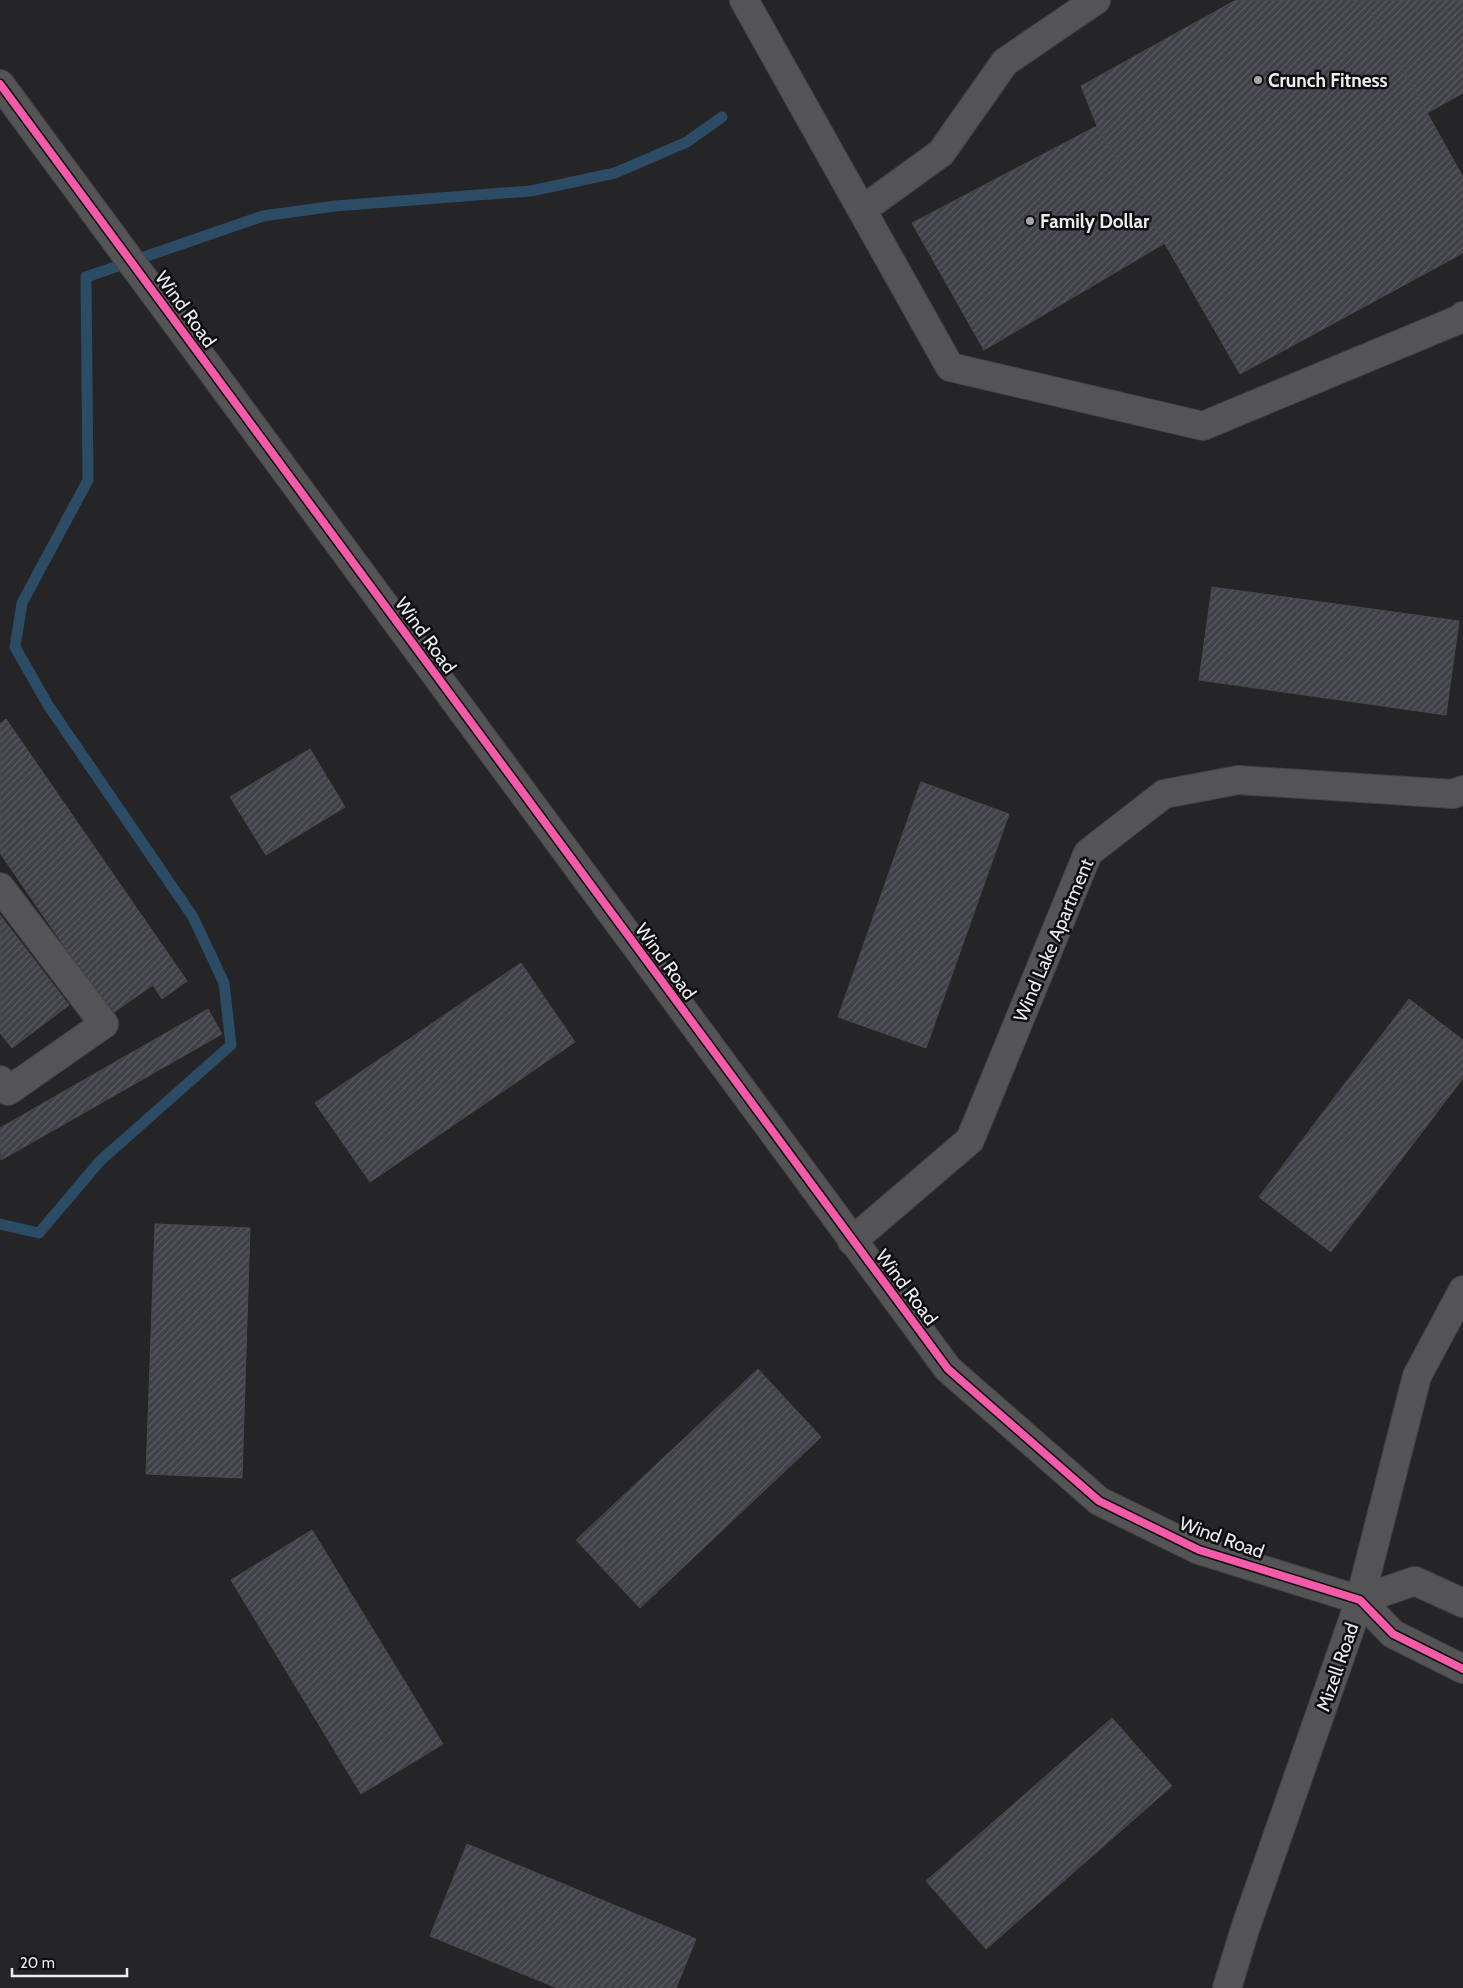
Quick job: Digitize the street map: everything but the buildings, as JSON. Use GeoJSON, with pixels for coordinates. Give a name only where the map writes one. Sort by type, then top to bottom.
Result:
{"type":"FeatureCollection","features":[{"type":"Feature","properties":{"kind":"street"},"geometry":{"type":"LineString","coordinates":[[744,0],[950,367],[1203,426],[1460,319],[1463,316]]}},
{"type":"Feature","properties":{"kind":"street"},"geometry":{"type":"LineString","coordinates":[[862,210],[941,153],[1006,62],[1096,0]]}},
{"type":"Feature","properties":{"kind":"street","name":"Wind Road"},"geometry":{"type":"LineString","coordinates":[[0,84],[948,1369],[1099,1501],[1199,1550],[1360,1600],[1392,1634],[1463,1669]]}},
{"type":"Feature","properties":{"kind":"street","name":"Wind Lake Apartment"},"geometry":{"type":"LineString","coordinates":[[852,1241],[970,1140],[1088,853],[1164,794],[1238,780],[1453,794],[1463,790]]}},
{"type":"Feature","properties":{"kind":"street"},"geometry":{"type":"LineString","coordinates":[[0,887],[104,1024],[8,1091],[0,1080]]}},
{"type":"Feature","properties":{"kind":"street","name":"Mizell Road"},"geometry":{"type":"LineString","coordinates":[[1227,1988],[1360,1600],[1417,1376],[1463,1290]]}},
{"type":"Feature","properties":{"kind":"street"},"geometry":{"type":"LineString","coordinates":[[1360,1600],[1415,1581],[1463,1603]]}},
{"type":"Feature","properties":{"kind":"waterway"},"geometry":{"type":"LineString","coordinates":[[0,1224],[39,1233],[100,1161],[231,1045],[224,983],[193,917],[48,705],[15,647],[22,603],[88,480],[86,277],[263,216],[335,206],[531,191],[615,173],[687,142],[722,117]]}},
{"type":"Feature","properties":{"kind":"cycle path"},"geometry":{"type":"LineString","coordinates":[[0,84],[948,1369],[1099,1501],[1199,1550],[1360,1600],[1393,1634],[1463,1669]]}},
{"type":"Feature","properties":{"kind":"place","name":"Crunch Fitness"},"geometry":{"type":"Point","coordinates":[1258,80]}},
{"type":"Feature","properties":{"kind":"place","name":"Family Dollar"},"geometry":{"type":"Point","coordinates":[1030,221]}}]}
